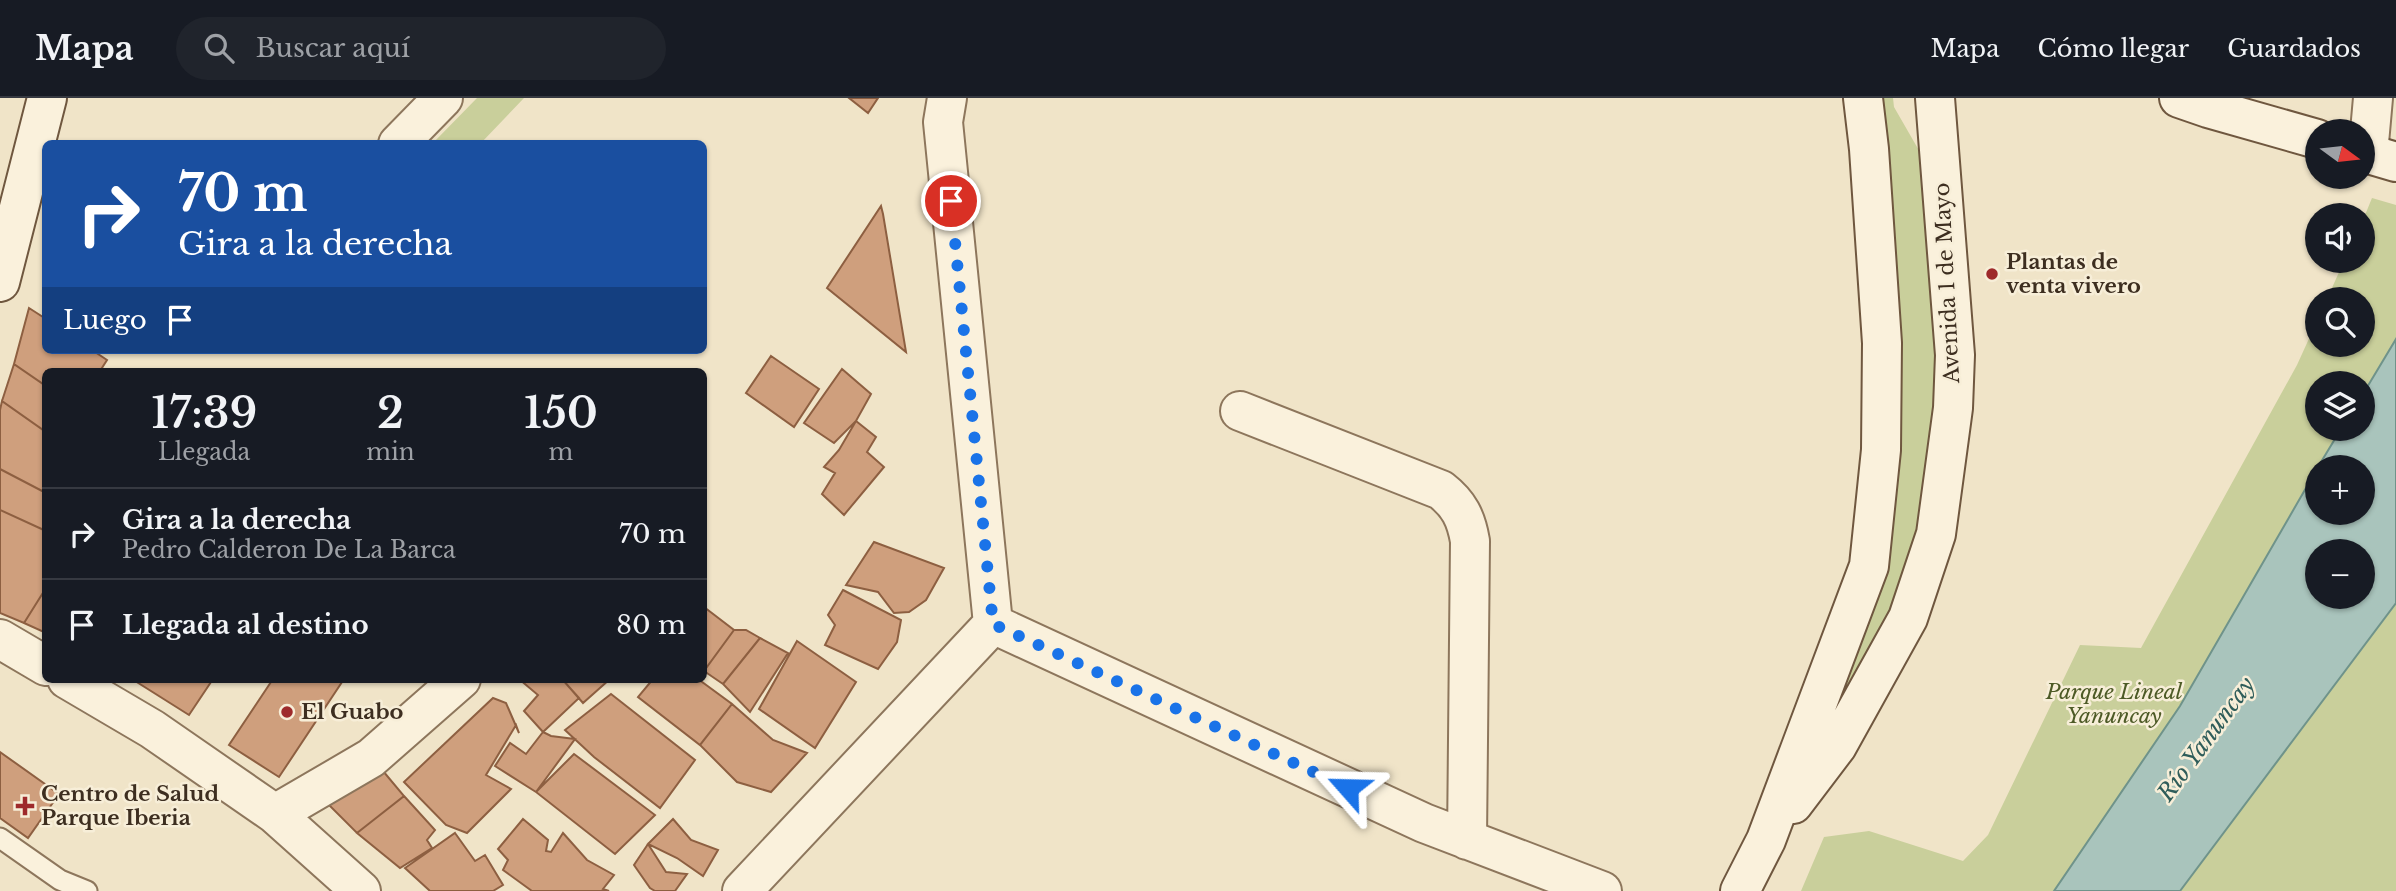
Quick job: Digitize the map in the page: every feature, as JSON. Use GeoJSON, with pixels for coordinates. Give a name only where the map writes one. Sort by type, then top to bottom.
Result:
{"type":"FeatureCollection","features":[{"type":"Feature","properties":{"kind":"street"},"geometry":{"type":"LineString","coordinates":[[0,282],[40,145],[47,98]]}},
{"type":"Feature","properties":{"kind":"street"},"geometry":{"type":"LineString","coordinates":[[402,140],[443,98]]}},
{"type":"Feature","properties":{"kind":"street"},"geometry":{"type":"LineString","coordinates":[[741,891],[993,624],[943,122],[947,98]]}},
{"type":"Feature","properties":{"kind":"street","name":"Avenida 1 de Mayo"},"geometry":{"type":"LineString","coordinates":[[1740,891],[1766,840],[1869,566],[1881,450],[1882,343],[1863,98]]}},
{"type":"Feature","properties":{"kind":"street","name":"Avenida 1 de Mayo"},"geometry":{"type":"LineString","coordinates":[[1766,840],[1837,746],[1908,618],[1936,534],[1953,408],[1955,355],[1935,98]]}},
{"type":"Feature","properties":{"kind":"street"},"geometry":{"type":"LineString","coordinates":[[2179,98],[2305,135]]}},
{"type":"Feature","properties":{"kind":"street"},"geometry":{"type":"LineString","coordinates":[[2373,98],[2376,156]]}},
{"type":"Feature","properties":{"kind":"street"},"geometry":{"type":"LineString","coordinates":[[1240,411],[1441,490],[1454,500],[1462,512],[1470,541],[1467,840]]}},
{"type":"Feature","properties":{"kind":"street"},"geometry":{"type":"LineString","coordinates":[[993,624],[1424,823],[1602,891]]}},
{"type":"Feature","properties":{"kind":"street"},"geometry":{"type":"LineString","coordinates":[[0,639],[42,664]]}},
{"type":"Feature","properties":{"kind":"street"},"geometry":{"type":"LineString","coordinates":[[74,683],[152,729],[275,814],[361,891]]}},
{"type":"Feature","properties":{"kind":"street"},"geometry":{"type":"LineString","coordinates":[[275,814],[371,758],[456,683]]}},
{"type":"Feature","properties":{"kind":"lane"},"geometry":{"type":"LineString","coordinates":[[0,838],[60,880],[88,891]]}},
{"type":"Feature","properties":{"kind":"green space"},"geometry":{"type":"Polygon","coordinates":[[[477,98],[524,98],[484,140],[436,140],[477,98]]]}},
{"type":"Feature","properties":{"kind":"green space"},"geometry":{"type":"Polygon","coordinates":[[[1869,98],[1893,98],[1894,107],[1936,180],[1945,301],[1930,534],[1802,784],[1872,566],[1869,98]]]}},
{"type":"Feature","properties":{"kind":"green space","name":"Parque Lineal Yanuncay"},"geometry":{"type":"Polygon","coordinates":[[[2372,198],[2396,205],[2396,339],[2375,374],[2375,371],[2305,371],[2305,441],[2334,441],[2326,455],[2305,455],[2305,491],[2180,706],[2054,891],[1801,891],[1824,837],[1869,831],[1963,861],[1988,835],[2080,645],[2141,648],[2305,347],[2305,357],[2375,357],[2375,287],[2332,287],[2339,273],[2375,273],[2375,203],[2370,203],[2372,198]]]}},
{"type":"Feature","properties":{"kind":"green space"},"geometry":{"type":"Polygon","coordinates":[[[2396,604],[2396,891],[2180,891],[2396,604]]]}},
{"type":"Feature","properties":{"kind":"water","name":"Río Yanuncay"},"geometry":{"type":"Polygon","coordinates":[[[2396,339],[2396,603],[2180,891],[2054,891],[2180,706],[2305,490],[2305,525],[2375,525],[2375,455],[2325,455],[2334,441],[2375,441],[2375,374],[2396,339]]]}},
{"type":"Feature","properties":{"kind":"building"},"geometry":{"type":"Polygon","coordinates":[[[849,98],[878,98],[868,113],[849,98]]]}},
{"type":"Feature","properties":{"kind":"building"},"geometry":{"type":"Polygon","coordinates":[[[881,206],[883,214],[906,352],[827,288],[881,206]]]}},
{"type":"Feature","properties":{"kind":"building"},"geometry":{"type":"Polygon","coordinates":[[[29,308],[42,316],[42,354],[98,354],[107,360],[102,368],[42,368],[42,383],[14,364],[29,308]]]}},
{"type":"Feature","properties":{"kind":"building"},"geometry":{"type":"Polygon","coordinates":[[[771,356],[819,389],[794,427],[746,393],[771,356]]]}},
{"type":"Feature","properties":{"kind":"building"},"geometry":{"type":"Polygon","coordinates":[[[14,364],[42,383],[42,429],[2,401],[14,364]]]}},
{"type":"Feature","properties":{"kind":"building"},"geometry":{"type":"Polygon","coordinates":[[[842,369],[871,394],[856,421],[834,443],[804,423],[842,369]]]}},
{"type":"Feature","properties":{"kind":"building"},"geometry":{"type":"Polygon","coordinates":[[[2,401],[42,429],[42,491],[0,469],[2,401]]]}},
{"type":"Feature","properties":{"kind":"building"},"geometry":{"type":"Polygon","coordinates":[[[856,421],[876,437],[867,452],[884,467],[844,515],[822,494],[835,473],[824,467],[839,450],[856,421]]]}},
{"type":"Feature","properties":{"kind":"building"},"geometry":{"type":"Polygon","coordinates":[[[0,469],[42,491],[42,529],[0,510],[0,469]]]}},
{"type":"Feature","properties":{"kind":"building"},"geometry":{"type":"Polygon","coordinates":[[[0,510],[42,529],[42,594],[24,623],[0,613],[0,510]]]}},
{"type":"Feature","properties":{"kind":"building"},"geometry":{"type":"Polygon","coordinates":[[[874,542],[944,568],[926,600],[909,612],[894,613],[878,592],[846,585],[874,542]]]}},
{"type":"Feature","properties":{"kind":"building"},"geometry":{"type":"Polygon","coordinates":[[[843,590],[901,620],[897,642],[878,669],[825,645],[835,625],[828,615],[843,590]]]}},
{"type":"Feature","properties":{"kind":"building"},"geometry":{"type":"Polygon","coordinates":[[[42,594],[42,631],[24,623],[42,594]]]}},
{"type":"Feature","properties":{"kind":"building"},"geometry":{"type":"Polygon","coordinates":[[[707,609],[734,630],[707,667],[707,609]]]}},
{"type":"Feature","properties":{"kind":"building"},"geometry":{"type":"Polygon","coordinates":[[[734,630],[746,630],[760,638],[723,684],[707,673],[707,667],[734,630]]]}},
{"type":"Feature","properties":{"kind":"building"},"geometry":{"type":"Polygon","coordinates":[[[760,638],[788,653],[750,712],[723,684],[760,638]]]}},
{"type":"Feature","properties":{"kind":"building"},"geometry":{"type":"Polygon","coordinates":[[[797,641],[856,682],[815,748],[759,709],[797,641]]]}},
{"type":"Feature","properties":{"kind":"building"},"geometry":{"type":"Polygon","coordinates":[[[138,683],[210,683],[189,715],[138,683]]]}},
{"type":"Feature","properties":{"kind":"building","name":"El Guabo"},"geometry":{"type":"Polygon","coordinates":[[[270,683],[341,683],[279,777],[229,745],[270,683]]]}},
{"type":"Feature","properties":{"kind":"building"},"geometry":{"type":"Polygon","coordinates":[[[524,683],[566,683],[579,698],[543,732],[524,711],[538,695],[524,683]]]}},
{"type":"Feature","properties":{"kind":"building"},"geometry":{"type":"Polygon","coordinates":[[[566,683],[606,683],[583,703],[566,683]]]}},
{"type":"Feature","properties":{"kind":"building"},"geometry":{"type":"Polygon","coordinates":[[[650,683],[703,683],[732,704],[700,745],[638,697],[650,683]]]}},
{"type":"Feature","properties":{"kind":"building"},"geometry":{"type":"Polygon","coordinates":[[[611,694],[695,760],[660,808],[594,757],[565,730],[611,694]]]}},
{"type":"Feature","properties":{"kind":"building"},"geometry":{"type":"Polygon","coordinates":[[[493,698],[506,703],[516,725],[486,775],[511,789],[467,833],[446,825],[404,782],[493,698]]]}},
{"type":"Feature","properties":{"kind":"building"},"geometry":{"type":"Polygon","coordinates":[[[732,704],[773,740],[807,753],[771,792],[737,782],[700,745],[732,704]]]}},
{"type":"Feature","properties":{"kind":"building"},"geometry":{"type":"Polygon","coordinates":[[[543,732],[551,736],[575,739],[536,792],[495,766],[510,743],[526,754],[543,732]]]}},
{"type":"Feature","properties":{"kind":"building","name":"Centro de Salud Parque Iberia"},"geometry":{"type":"Polygon","coordinates":[[[0,752],[59,794],[28,838],[0,818],[0,752]]]}},
{"type":"Feature","properties":{"kind":"building"},"geometry":{"type":"Polygon","coordinates":[[[574,754],[655,815],[615,854],[536,792],[574,754]]]}},
{"type":"Feature","properties":{"kind":"building"},"geometry":{"type":"Polygon","coordinates":[[[378,765],[404,796],[357,833],[323,799],[378,765]]]}},
{"type":"Feature","properties":{"kind":"building"},"geometry":{"type":"Polygon","coordinates":[[[404,796],[435,830],[427,840],[432,848],[400,868],[357,833],[404,796]]]}},
{"type":"Feature","properties":{"kind":"building"},"geometry":{"type":"Polygon","coordinates":[[[523,819],[548,840],[546,851],[551,852],[563,833],[587,860],[614,875],[603,889],[609,891],[532,891],[503,870],[508,860],[498,849],[523,819]]]}},
{"type":"Feature","properties":{"kind":"building"},"geometry":{"type":"Polygon","coordinates":[[[673,819],[691,840],[718,850],[703,876],[677,858],[648,844],[673,819]]]}},
{"type":"Feature","properties":{"kind":"building"},"geometry":{"type":"Polygon","coordinates":[[[455,833],[475,861],[485,855],[503,885],[493,891],[430,891],[405,868],[455,833]]]}},
{"type":"Feature","properties":{"kind":"building"},"geometry":{"type":"Polygon","coordinates":[[[648,844],[666,872],[687,874],[675,891],[655,891],[650,888],[634,865],[648,844]]]}},
{"type":"Feature","properties":{"kind":"place","name":"Plantas de venta vivero"},"geometry":{"type":"Point","coordinates":[1992,274]}},
{"type":"Feature","properties":{"kind":"place","name":"El Guabo"},"geometry":{"type":"Point","coordinates":[287,712]}},
{"type":"Feature","properties":{"kind":"place","name":"Centro de Salud Parque Iberia"},"geometry":{"type":"Point","coordinates":[25,806]}},
{"type":"Feature","properties":{"kind":"route"},"geometry":{"type":"LineString","coordinates":[[951,201],[993,624],[1348,788]]}}]}
